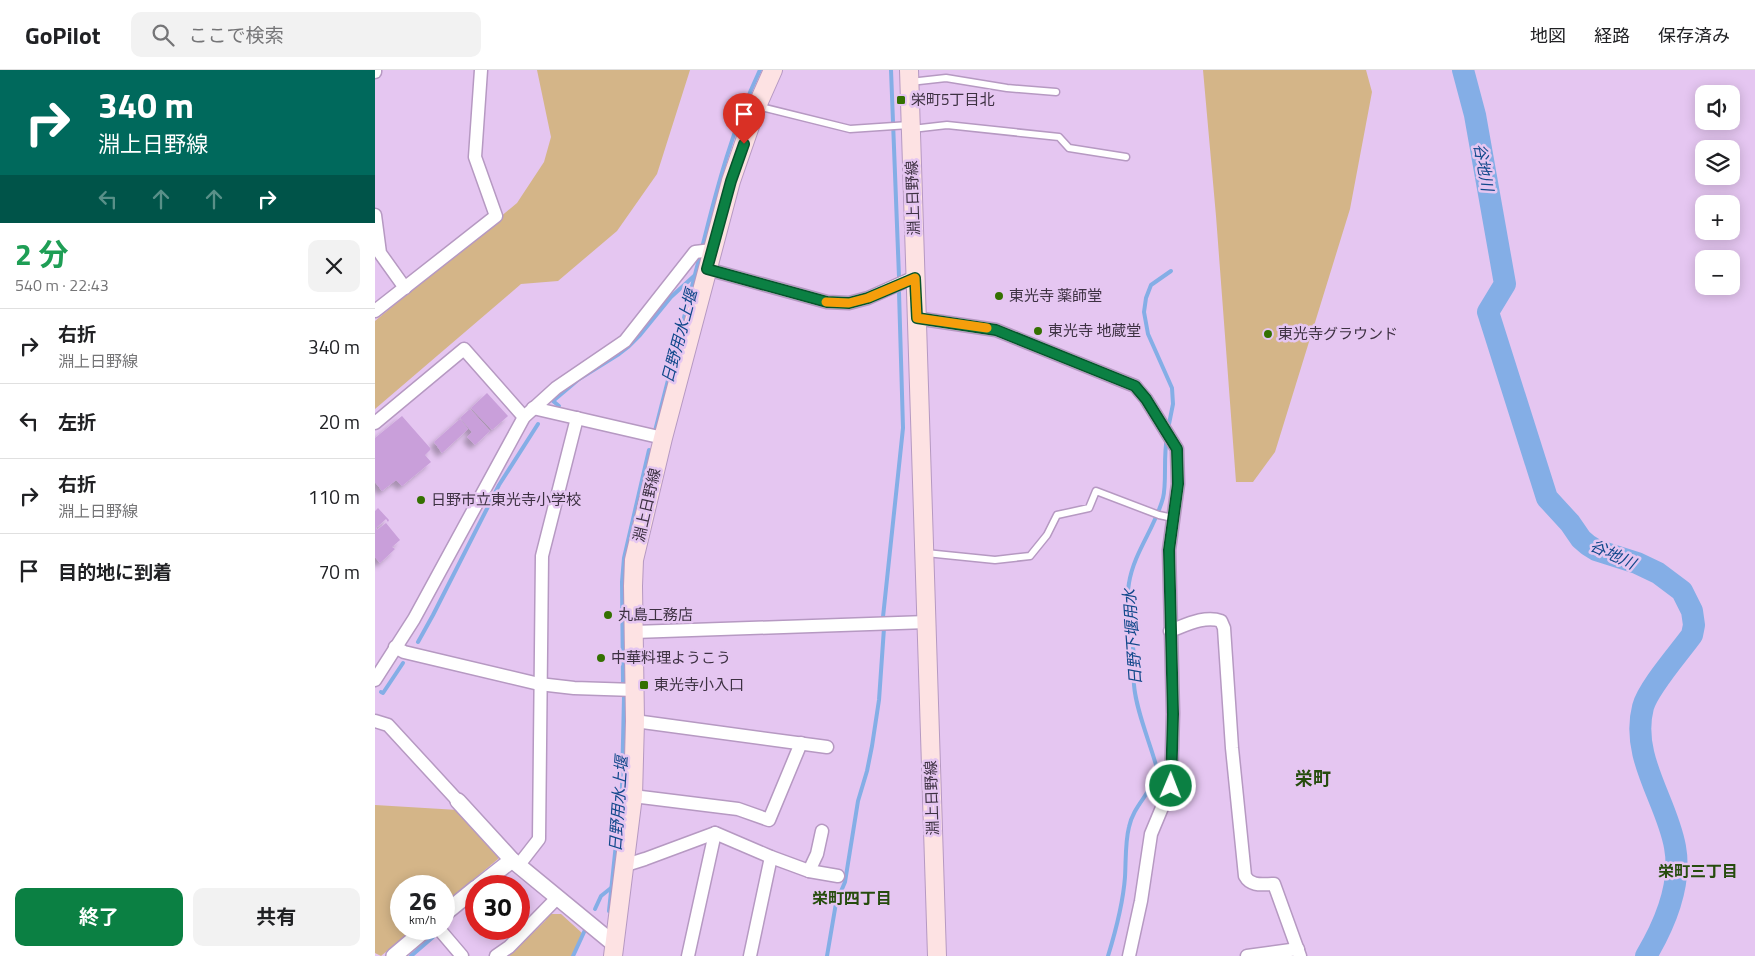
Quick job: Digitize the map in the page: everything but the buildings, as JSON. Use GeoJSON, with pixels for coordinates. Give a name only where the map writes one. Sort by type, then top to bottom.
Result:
{"type":"FeatureCollection","features":[{"type":"Feature","properties":{"kind":"main road","name":"淵上日野線"},"geometry":{"type":"LineString","coordinates":[[613,953],[633,796],[635,721],[634,560],[663,438],[731,181],[757,106],[773,70]]}},
{"type":"Feature","properties":{"kind":"main road","name":"淵上日野線"},"geometry":{"type":"LineString","coordinates":[[909,76],[937,956]]}},
{"type":"Feature","properties":{"kind":"street"},"geometry":{"type":"LineString","coordinates":[[375,310],[496,216],[475,157],[481,70]]}},
{"type":"Feature","properties":{"kind":"street"},"geometry":{"type":"LineString","coordinates":[[375,215],[380,253],[405,288]]}},
{"type":"Feature","properties":{"kind":"street"},"geometry":{"type":"LineString","coordinates":[[375,680],[414,619],[523,418],[569,378],[625,341],[695,252],[712,250]]}},
{"type":"Feature","properties":{"kind":"street"},"geometry":{"type":"LineString","coordinates":[[707,269],[827,302],[849,303],[868,298],[915,278]]}},
{"type":"Feature","properties":{"kind":"street"},"geometry":{"type":"LineString","coordinates":[[917,318],[996,330],[1135,386],[1146,399],[1177,449],[1178,484],[1168,517],[1173,714],[1171,786],[1151,834],[1141,901],[1129,956]]}},
{"type":"Feature","properties":{"kind":"street"},"geometry":{"type":"LineString","coordinates":[[375,424],[464,349],[523,418]]}},
{"type":"Feature","properties":{"kind":"street"},"geometry":{"type":"LineString","coordinates":[[533,408],[663,438]]}},
{"type":"Feature","properties":{"kind":"street"},"geometry":{"type":"LineString","coordinates":[[496,875],[515,863],[539,839],[539,684],[542,556],[577,418]]}},
{"type":"Feature","properties":{"kind":"street"},"geometry":{"type":"LineString","coordinates":[[1170,631],[1209,618],[1221,621],[1224,628],[1232,748],[1245,876],[1248,882],[1253,884],[1274,884],[1299,952],[1247,956]]}},
{"type":"Feature","properties":{"kind":"street"},"geometry":{"type":"LineString","coordinates":[[634,632],[927,622]]}},
{"type":"Feature","properties":{"kind":"street"},"geometry":{"type":"LineString","coordinates":[[395,647],[404,652],[539,684],[574,688],[635,690]]}},
{"type":"Feature","properties":{"kind":"street"},"geometry":{"type":"LineString","coordinates":[[375,721],[388,725],[515,863],[557,898],[613,953]]}},
{"type":"Feature","properties":{"kind":"street"},"geometry":{"type":"LineString","coordinates":[[635,721],[827,747]]}},
{"type":"Feature","properties":{"kind":"street"},"geometry":{"type":"LineString","coordinates":[[633,796],[738,809],[769,820],[801,743]]}},
{"type":"Feature","properties":{"kind":"street"},"geometry":{"type":"LineString","coordinates":[[809,871],[817,854],[822,831]]}},
{"type":"Feature","properties":{"kind":"street"},"geometry":{"type":"LineString","coordinates":[[625,865],[715,833],[771,858],[809,871],[838,876]]}},
{"type":"Feature","properties":{"kind":"street"},"geometry":{"type":"LineString","coordinates":[[688,956],[715,833]]}},
{"type":"Feature","properties":{"kind":"street"},"geometry":{"type":"LineString","coordinates":[[750,956],[771,858]]}},
{"type":"Feature","properties":{"kind":"street"},"geometry":{"type":"LineString","coordinates":[[455,905],[465,897]]}},
{"type":"Feature","properties":{"kind":"street"},"geometry":{"type":"LineString","coordinates":[[496,956],[509,946],[557,898]]}},
{"type":"Feature","properties":{"kind":"street"},"geometry":{"type":"LineString","coordinates":[[394,956],[413,940]]}},
{"type":"Feature","properties":{"kind":"street"},"geometry":{"type":"LineString","coordinates":[[448,940],[462,956]]}},
{"type":"Feature","properties":{"kind":"lane"},"geometry":{"type":"LineString","coordinates":[[909,76],[947,78],[999,87],[1056,92]]}},
{"type":"Feature","properties":{"kind":"lane"},"geometry":{"type":"LineString","coordinates":[[757,106],[850,129],[947,125],[1059,137],[1069,148],[1126,157]]}},
{"type":"Feature","properties":{"kind":"lane"},"geometry":{"type":"LineString","coordinates":[[925,553],[995,560],[1030,556],[1047,535],[1057,515],[1089,508],[1096,491],[1168,517]]}},
{"type":"Feature","properties":{"kind":"shaded area"},"geometry":{"type":"Polygon","coordinates":[[[537,70],[690,70],[657,174],[617,231],[558,281],[521,284],[375,409],[375,321],[517,203],[544,162],[551,137],[537,70]]]}},
{"type":"Feature","properties":{"kind":"shaded area","name":"東光寺グラウンド"},"geometry":{"type":"Polygon","coordinates":[[[1203,70],[1366,70],[1372,92],[1350,209],[1275,452],[1253,482],[1236,482],[1203,70]]]}},
{"type":"Feature","properties":{"kind":"shaded area"},"geometry":{"type":"Polygon","coordinates":[[[375,805],[458,810],[499,854],[498,859],[479,875],[465,875],[465,886],[455,895],[455,875],[390,875],[390,940],[400,940],[381,956],[375,953],[375,805]]]}},
{"type":"Feature","properties":{"kind":"shaded area"},"geometry":{"type":"Polygon","coordinates":[[[550,914],[561,914],[582,933],[572,956],[509,956],[525,940],[530,940],[530,936],[550,914]]]}},
{"type":"Feature","properties":{"kind":"waterway","name":"日野用水上堰"},"geometry":{"type":"LineString","coordinates":[[702,248],[734,135],[760,70]]}},
{"type":"Feature","properties":{"kind":"waterway"},"geometry":{"type":"LineString","coordinates":[[891,70],[899,277]]}},
{"type":"Feature","properties":{"kind":"waterway","name":"谷地川"},"geometry":{"type":"LineString","coordinates":[[1463,70],[1475,115],[1505,284],[1488,312],[1547,498],[1588,545],[1596,550],[1637,563],[1658,573],[1682,591],[1692,611],[1694,625],[1692,635],[1651,690],[1643,707],[1640,725],[1641,744],[1645,761],[1671,830],[1677,861],[1674,890],[1670,904],[1660,931],[1646,956]]}},
{"type":"Feature","properties":{"kind":"waterway","name":"日野用水上堰"},"geometry":{"type":"LineString","coordinates":[[655,431],[700,255]]}},
{"type":"Feature","properties":{"kind":"waterway","name":"日野下堰用水"},"geometry":{"type":"LineString","coordinates":[[1168,429],[1173,404],[1172,388],[1148,334],[1144,312],[1146,298],[1151,285],[1171,271]]}},
{"type":"Feature","properties":{"kind":"waterway"},"geometry":{"type":"LineString","coordinates":[[559,406],[553,401],[579,379],[628,347],[671,297],[694,276]]}},
{"type":"Feature","properties":{"kind":"waterway"},"geometry":{"type":"LineString","coordinates":[[883,617],[903,428],[899,292]]}},
{"type":"Feature","properties":{"kind":"waterway"},"geometry":{"type":"LineString","coordinates":[[418,642],[499,485],[538,424]]}},
{"type":"Feature","properties":{"kind":"waterway","name":"日野下堰用水"},"geometry":{"type":"LineString","coordinates":[[1108,956],[1123,897],[1129,827],[1156,774],[1156,765],[1135,695],[1134,652],[1128,615],[1128,598],[1129,583],[1135,561],[1155,520],[1163,498],[1167,438]]}},
{"type":"Feature","properties":{"kind":"waterway","name":"日野用水上堰"},"geometry":{"type":"LineString","coordinates":[[623,682],[622,582],[624,558],[649,450]]}},
{"type":"Feature","properties":{"kind":"waterway"},"geometry":{"type":"LineString","coordinates":[[827,956],[836,903],[845,882],[858,801],[872,746],[879,700],[884,628]]}},
{"type":"Feature","properties":{"kind":"waterway"},"geometry":{"type":"LineString","coordinates":[[381,692],[383,693],[403,663]]}},
{"type":"Feature","properties":{"kind":"waterway","name":"日野用水上堰"},"geometry":{"type":"LineString","coordinates":[[609,911],[622,786],[624,697]]}},
{"type":"Feature","properties":{"kind":"waterway"},"geometry":{"type":"LineString","coordinates":[[595,909],[601,896],[611,888]]}},
{"type":"Feature","properties":{"kind":"waterway"},"geometry":{"type":"LineString","coordinates":[[573,956],[585,930]]}},
{"type":"Feature","properties":{"kind":"waterway"},"geometry":{"type":"LineString","coordinates":[[411,956],[430,940]]}},
{"type":"Feature","properties":{"kind":"slow traffic"},"geometry":{"type":"LineString","coordinates":[[826,302],[849,303],[868,298],[915,278],[917,318],[987,328]]}},
{"type":"Feature","properties":{"kind":"place","name":"栄町5丁目北"},"geometry":{"type":"Point","coordinates":[901,100]}},
{"type":"Feature","properties":{"kind":"place","name":"東光寺 薬師堂"},"geometry":{"type":"Point","coordinates":[999,296]}},
{"type":"Feature","properties":{"kind":"place","name":"東光寺 地蔵堂"},"geometry":{"type":"Point","coordinates":[1038,331]}},
{"type":"Feature","properties":{"kind":"place","name":"東光寺グラウンド"},"geometry":{"type":"Point","coordinates":[1268,334]}},
{"type":"Feature","properties":{"kind":"place","name":"日野市立東光寺小学校"},"geometry":{"type":"Point","coordinates":[421,500]}},
{"type":"Feature","properties":{"kind":"place","name":"丸島工務店"},"geometry":{"type":"Point","coordinates":[608,615]}},
{"type":"Feature","properties":{"kind":"place","name":"中華料理ようこう"},"geometry":{"type":"Point","coordinates":[601,658]}},
{"type":"Feature","properties":{"kind":"place","name":"東光寺小入口"},"geometry":{"type":"Point","coordinates":[644,685]}},
{"type":"Feature","properties":{"kind":"district","name":"栄町"},"geometry":{"type":"Point","coordinates":[1313,779]}},
{"type":"Feature","properties":{"kind":"district","name":"栄町三丁目"},"geometry":{"type":"Point","coordinates":[1698,871]}},
{"type":"Feature","properties":{"kind":"district","name":"栄町四丁目"},"geometry":{"type":"Point","coordinates":[852,898]}},
{"type":"Feature","properties":{"kind":"route"},"geometry":{"type":"LineString","coordinates":[[744,144],[731,181],[707,269],[827,302],[849,303],[868,298],[915,278],[917,318],[996,330],[1135,386],[1146,399],[1177,449],[1178,484],[1169,550],[1173,714],[1171,786]]}}]}
